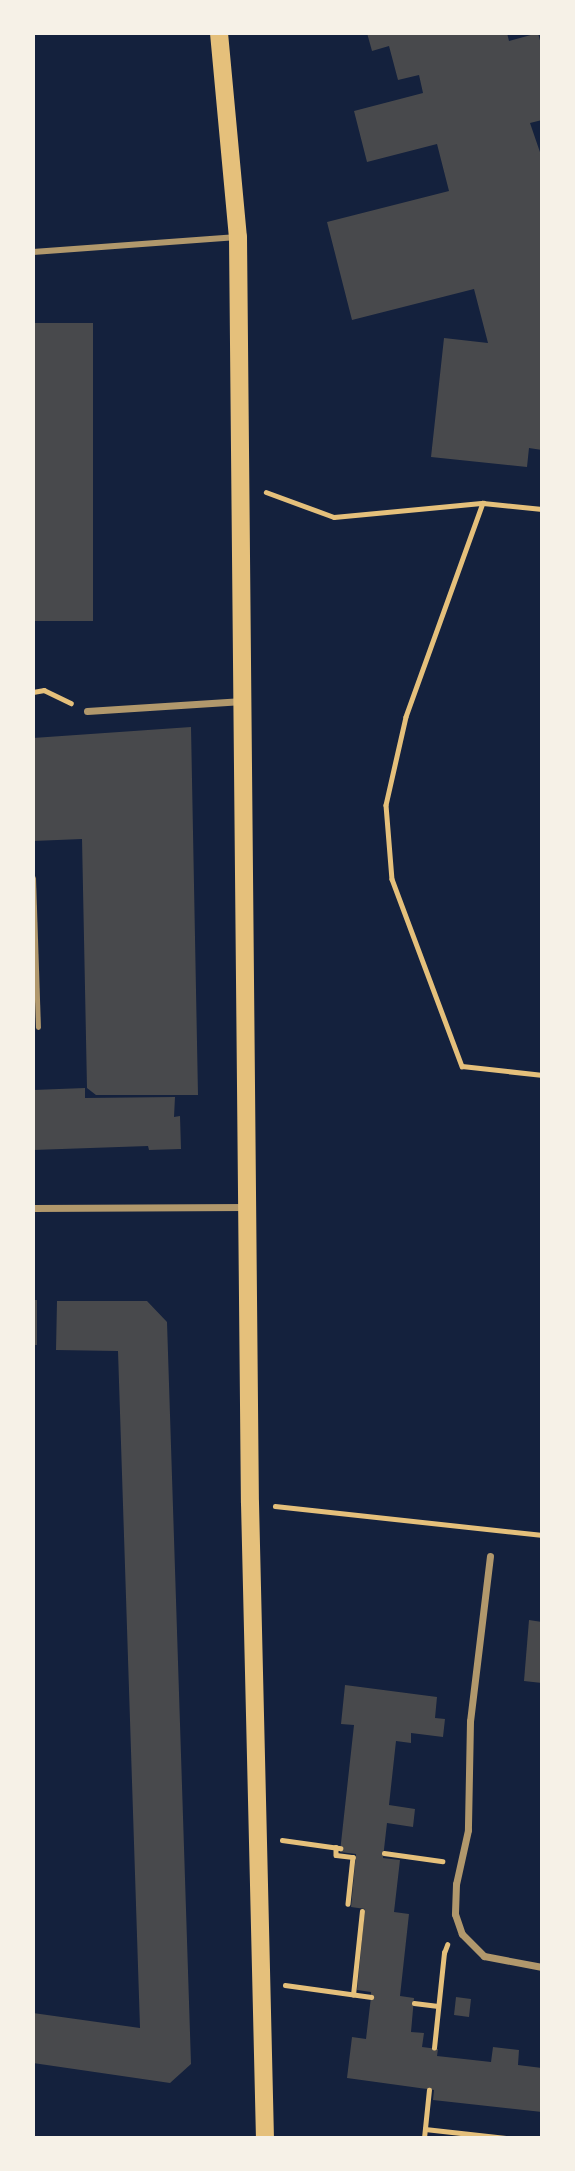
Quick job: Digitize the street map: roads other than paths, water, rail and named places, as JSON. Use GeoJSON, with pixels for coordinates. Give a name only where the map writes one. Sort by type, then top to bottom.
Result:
{"type":"FeatureCollection","features":[{"type":"Feature","properties":{"kind":"main road"},"geometry":{"type":"LineString","coordinates":[[219,33],[238,237],[250,1503],[264,2138]]}},
{"type":"Feature","properties":{"kind":"street"},"geometry":{"type":"LineString","coordinates":[[33,252],[238,237]]}},
{"type":"Feature","properties":{"kind":"street"},"geometry":{"type":"LineString","coordinates":[[87,711],[244,701]]}},
{"type":"Feature","properties":{"kind":"street"},"geometry":{"type":"LineString","coordinates":[[33,1208],[246,1207]]}},
{"type":"Feature","properties":{"kind":"street"},"geometry":{"type":"LineString","coordinates":[[490,1556],[469,1732],[468,1830],[454,1900],[457,1925],[476,1951],[492,1960],[542,1968]]}},
{"type":"Feature","properties":{"kind":"lane"},"geometry":{"type":"LineString","coordinates":[[33,878],[38,1027]]}}]}
